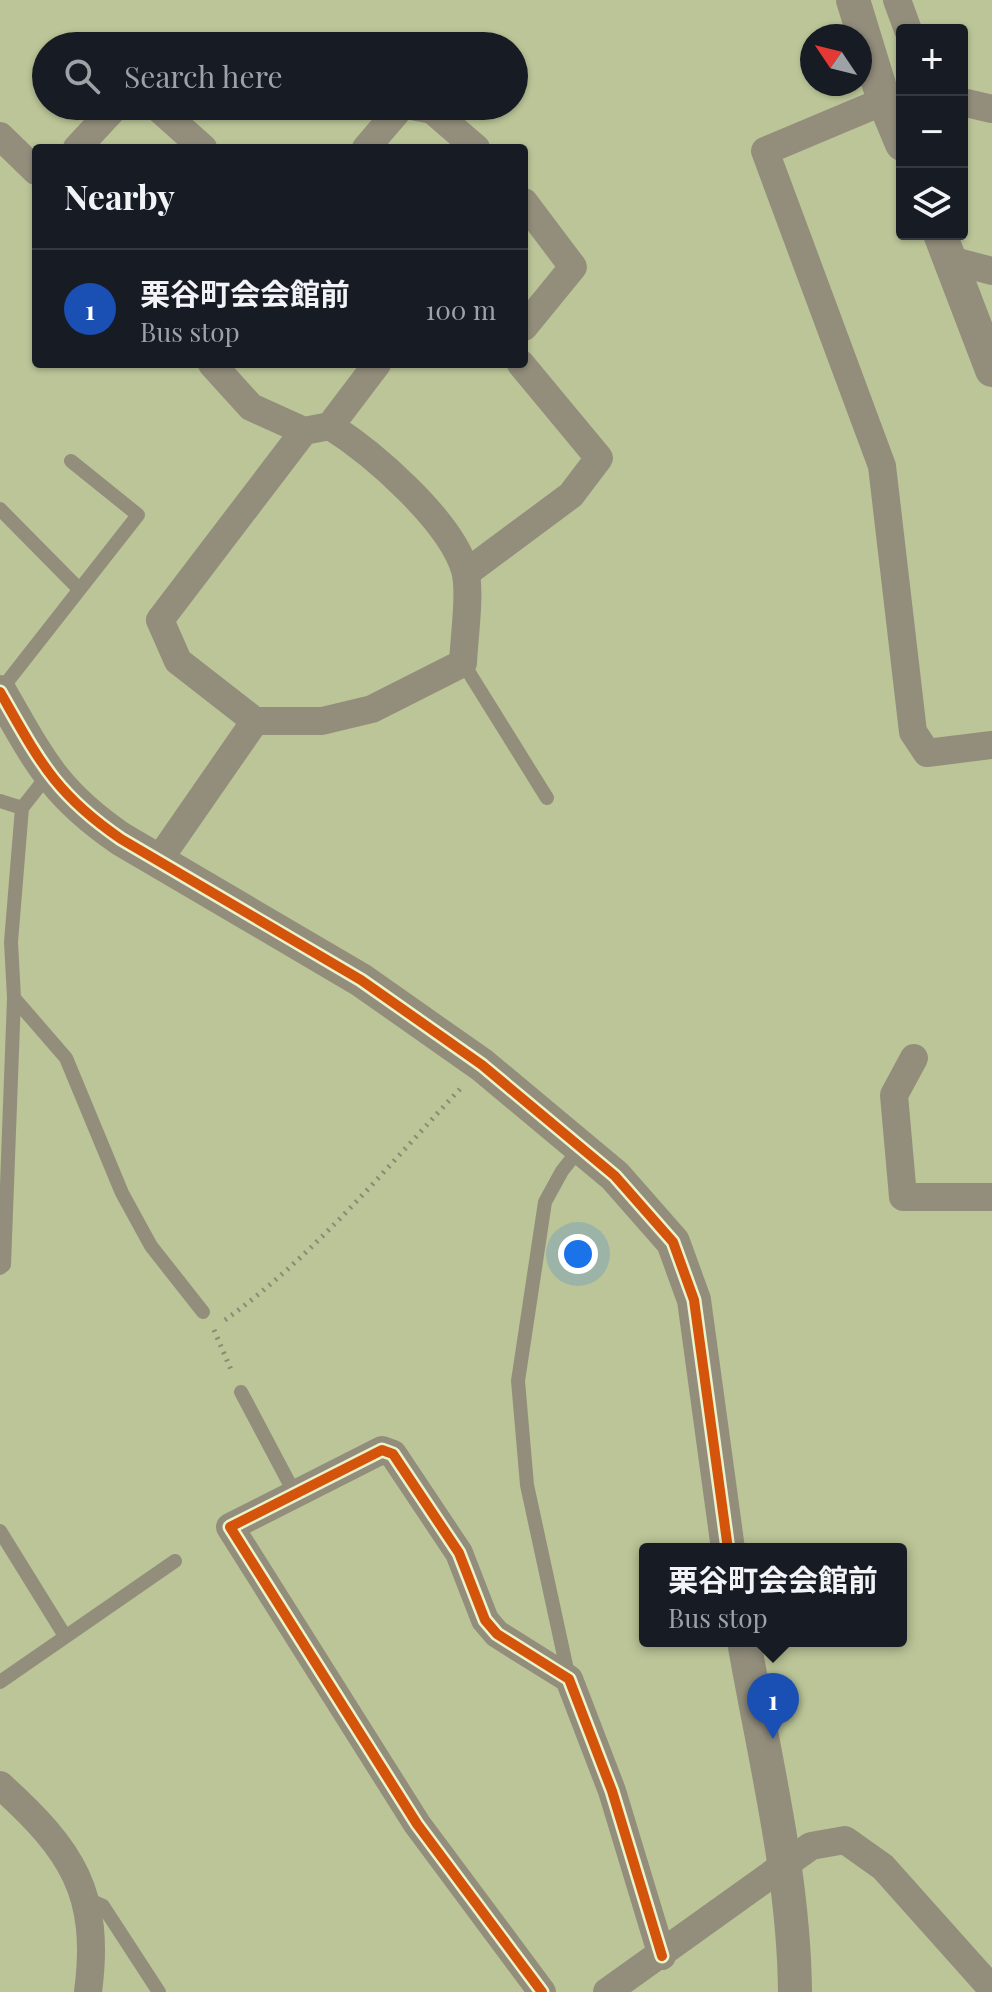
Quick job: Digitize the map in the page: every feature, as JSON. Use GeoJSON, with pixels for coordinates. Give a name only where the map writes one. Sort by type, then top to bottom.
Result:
{"type":"FeatureCollection","features":[{"type":"Feature","properties":{"kind":"street"},"geometry":{"type":"LineString","coordinates":[[853,0],[896,130]]}},
{"type":"Feature","properties":{"kind":"street"},"geometry":{"type":"LineString","coordinates":[[897,0],[906,24]]}},
{"type":"Feature","properties":{"kind":"street"},"geometry":{"type":"LineString","coordinates":[[884,101],[765,151],[882,466],[913,732],[927,753],[992,745]]}},
{"type":"Feature","properties":{"kind":"street"},"geometry":{"type":"LineString","coordinates":[[968,103],[992,109]]}},
{"type":"Feature","properties":{"kind":"street"},"geometry":{"type":"LineString","coordinates":[[81,144],[103,120]]}},
{"type":"Feature","properties":{"kind":"street"},"geometry":{"type":"LineString","coordinates":[[172,120],[199,144]]}},
{"type":"Feature","properties":{"kind":"street"},"geometry":{"type":"LineString","coordinates":[[369,144],[390,120]]}},
{"type":"Feature","properties":{"kind":"street"},"geometry":{"type":"LineString","coordinates":[[444,120],[471,144]]}},
{"type":"Feature","properties":{"kind":"street"},"geometry":{"type":"LineString","coordinates":[[0,136],[32,167]]}},
{"type":"Feature","properties":{"kind":"street"},"geometry":{"type":"LineString","coordinates":[[528,207],[573,267],[528,322]]}},
{"type":"Feature","properties":{"kind":"street"},"geometry":{"type":"LineString","coordinates":[[945,247],[992,271]]}},
{"type":"Feature","properties":{"kind":"street"},"geometry":{"type":"LineString","coordinates":[[945,247],[992,370]]}},
{"type":"Feature","properties":{"kind":"street"},"geometry":{"type":"LineString","coordinates":[[216,368],[251,407],[317,429],[364,447],[428,512],[459,555],[466,573],[463,663],[372,709],[322,721],[255,721],[178,661],[160,620],[317,429],[373,368]]}},
{"type":"Feature","properties":{"kind":"street"},"geometry":{"type":"LineString","coordinates":[[466,573],[571,495],[599,458],[524,368]]}},
{"type":"Feature","properties":{"kind":"street"},"geometry":{"type":"LineString","coordinates":[[0,692],[48,775],[83,813],[158,861],[361,980],[482,1065],[615,1176],[673,1242],[694,1300],[727,1543]]}},
{"type":"Feature","properties":{"kind":"street"},"geometry":{"type":"LineString","coordinates":[[158,861],[255,721]]}},
{"type":"Feature","properties":{"kind":"street"},"geometry":{"type":"LineString","coordinates":[[914,1058],[894,1095],[903,1197],[992,1197]]}},
{"type":"Feature","properties":{"kind":"street"},"geometry":{"type":"LineString","coordinates":[[542,1992],[417,1824],[230,1527],[382,1450],[393,1454],[459,1553],[485,1620],[497,1634],[569,1679],[612,1791],[662,1956]]}},
{"type":"Feature","properties":{"kind":"street"},"geometry":{"type":"LineString","coordinates":[[745,1647],[784,1869],[793,1935],[795,1992]]}},
{"type":"Feature","properties":{"kind":"street"},"geometry":{"type":"LineString","coordinates":[[0,1785],[46,1833],[80,1877],[87,1899],[91,1935],[88,1992]]}},
{"type":"Feature","properties":{"kind":"street"},"geometry":{"type":"LineString","coordinates":[[610,1991],[784,1869],[811,1846],[845,1840],[883,1867],[992,1989]]}},
{"type":"Feature","properties":{"kind":"lane"},"geometry":{"type":"LineString","coordinates":[[0,692],[78,588],[138,515],[71,461]]}},
{"type":"Feature","properties":{"kind":"lane"},"geometry":{"type":"LineString","coordinates":[[0,509],[78,588]]}},
{"type":"Feature","properties":{"kind":"lane"},"geometry":{"type":"LineString","coordinates":[[463,663],[547,798]]}},
{"type":"Feature","properties":{"kind":"lane"},"geometry":{"type":"LineString","coordinates":[[0,1268],[4,1265],[14,998],[11,942],[22,808],[48,775]]}},
{"type":"Feature","properties":{"kind":"lane"},"geometry":{"type":"LineString","coordinates":[[0,801],[22,808]]}},
{"type":"Feature","properties":{"kind":"lane"},"geometry":{"type":"LineString","coordinates":[[14,998],[66,1058],[122,1193],[151,1246],[203,1312]]}},
{"type":"Feature","properties":{"kind":"lane"},"geometry":{"type":"LineString","coordinates":[[569,1679],[527,1485],[518,1381],[545,1202],[562,1171],[581,1147]]}},
{"type":"Feature","properties":{"kind":"lane"},"geometry":{"type":"LineString","coordinates":[[241,1392],[295,1494]]}},
{"type":"Feature","properties":{"kind":"lane"},"geometry":{"type":"LineString","coordinates":[[0,1531],[65,1636]]}},
{"type":"Feature","properties":{"kind":"lane"},"geometry":{"type":"LineString","coordinates":[[0,1682],[175,1561]]}},
{"type":"Feature","properties":{"kind":"lane"},"geometry":{"type":"LineString","coordinates":[[87,1899],[103,1906],[159,1992]]}},
{"type":"Feature","properties":{"kind":"path"},"geometry":{"type":"LineString","coordinates":[[241,1392],[213,1328],[262,1293],[314,1244],[482,1065]]}},
{"type":"Feature","properties":{"kind":"cycle path"},"geometry":{"type":"LineString","coordinates":[[0,692],[50,774],[98,822],[121,839],[361,980],[482,1065],[615,1176],[673,1242],[694,1300],[727,1543]]}},
{"type":"Feature","properties":{"kind":"cycle path"},"geometry":{"type":"LineString","coordinates":[[542,1992],[417,1824],[230,1527],[382,1450],[393,1454],[459,1553],[485,1620],[497,1634],[569,1679],[612,1791],[662,1956]]}},
{"type":"Feature","properties":{"kind":"place","name":"栗谷町会会館前"},"geometry":{"type":"Point","coordinates":[773,1739]}}]}
